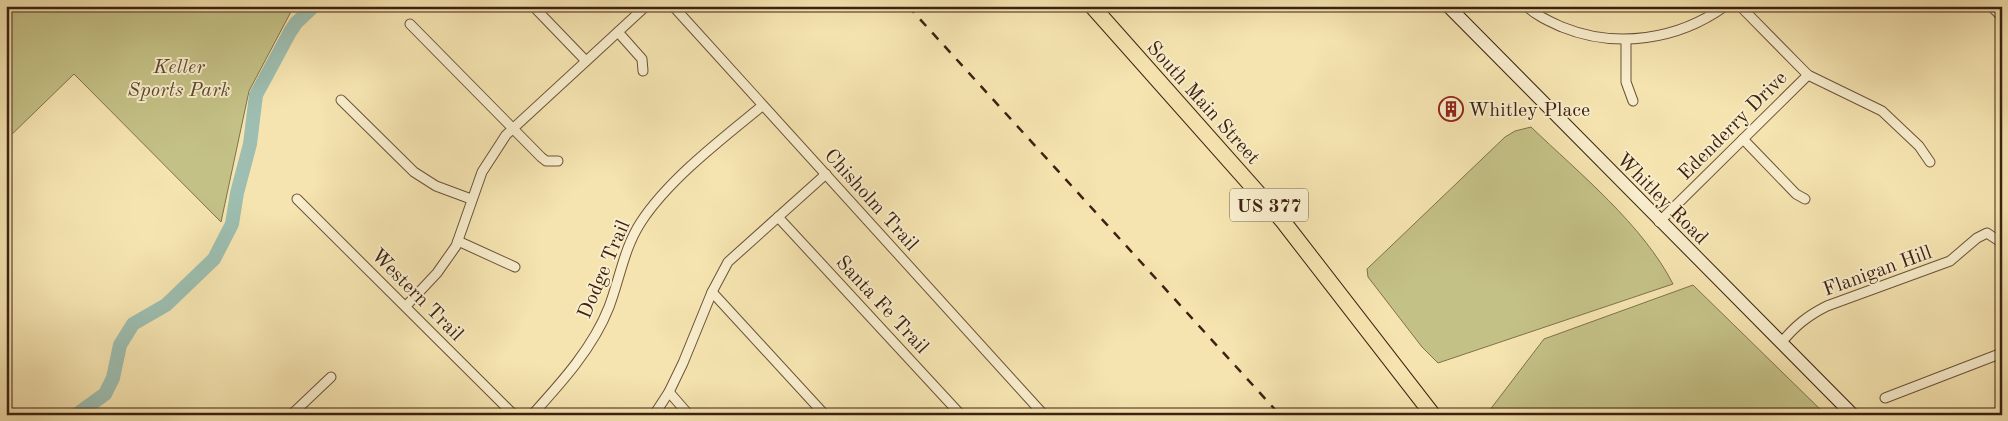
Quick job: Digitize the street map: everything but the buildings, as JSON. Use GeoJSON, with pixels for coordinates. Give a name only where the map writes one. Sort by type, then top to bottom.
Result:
{"type":"FeatureCollection","features":[{"type":"Feature","properties":{"kind":"main road","name":"South Main Street"},"geometry":{"type":"LineString","coordinates":[[1092,6],[1282,220],[1433,415]]}},
{"type":"Feature","properties":{"kind":"street"},"geometry":{"type":"LineString","coordinates":[[533,6],[586,61]]}},
{"type":"Feature","properties":{"kind":"street"},"geometry":{"type":"LineString","coordinates":[[406,306],[437,273],[458,241],[471,199],[482,172],[512,128],[646,6]]}},
{"type":"Feature","properties":{"kind":"street","name":"Chisholm Trail"},"geometry":{"type":"LineString","coordinates":[[673,6],[1044,415]]}},
{"type":"Feature","properties":{"kind":"street","name":"Whitley Road"},"geometry":{"type":"LineString","coordinates":[[1448,6],[1853,415]]}},
{"type":"Feature","properties":{"kind":"street"},"geometry":{"type":"LineString","coordinates":[[1526,6],[1540,17],[1585,35],[1626,40],[1682,29],[1712,16],[1725,6]]}},
{"type":"Feature","properties":{"kind":"street"},"geometry":{"type":"LineString","coordinates":[[1740,6],[1808,75],[1834,90],[1882,112],[1919,146],[1930,162]]}},
{"type":"Feature","properties":{"kind":"street"},"geometry":{"type":"LineString","coordinates":[[1991,6],[2002,17]]}},
{"type":"Feature","properties":{"kind":"street"},"geometry":{"type":"LineString","coordinates":[[410,24],[546,161],[558,161]]}},
{"type":"Feature","properties":{"kind":"street"},"geometry":{"type":"LineString","coordinates":[[618,32],[642,59],[643,72]]}},
{"type":"Feature","properties":{"kind":"street"},"geometry":{"type":"LineString","coordinates":[[1626,40],[1626,82],[1633,101]]}},
{"type":"Feature","properties":{"kind":"street","name":"Edenderry Drive"},"geometry":{"type":"LineString","coordinates":[[1660,222],[1808,75]]}},
{"type":"Feature","properties":{"kind":"street"},"geometry":{"type":"LineString","coordinates":[[341,100],[414,172],[436,186],[471,199]]}},
{"type":"Feature","properties":{"kind":"street","name":"Dodge Trail"},"geometry":{"type":"LineString","coordinates":[[532,415],[559,386],[594,335],[608,307],[629,244],[647,214],[675,183],[762,106]]}},
{"type":"Feature","properties":{"kind":"street"},"geometry":{"type":"LineString","coordinates":[[1743,139],[1796,194],[1805,199]]}},
{"type":"Feature","properties":{"kind":"street"},"geometry":{"type":"LineString","coordinates":[[654,415],[669,392],[712,292],[728,262],[826,174]]}},
{"type":"Feature","properties":{"kind":"street","name":"Western Trail"},"geometry":{"type":"LineString","coordinates":[[297,199],[514,415]]}},
{"type":"Feature","properties":{"kind":"street","name":"Santa Fe Trail"},"geometry":{"type":"LineString","coordinates":[[778,217],[961,415]]}},
{"type":"Feature","properties":{"kind":"street","name":"Flanigan Hill"},"geometry":{"type":"LineString","coordinates":[[1781,343],[1796,324],[1809,315],[1827,306],[1950,261],[1977,238],[1987,233],[2002,243]]}},
{"type":"Feature","properties":{"kind":"street"},"geometry":{"type":"LineString","coordinates":[[458,241],[515,267]]}},
{"type":"Feature","properties":{"kind":"street"},"geometry":{"type":"LineString","coordinates":[[712,292],[825,415]]}},
{"type":"Feature","properties":{"kind":"street"},"geometry":{"type":"LineString","coordinates":[[1885,398],[2002,353]]}},
{"type":"Feature","properties":{"kind":"street"},"geometry":{"type":"LineString","coordinates":[[291,415],[331,377]]}},
{"type":"Feature","properties":{"kind":"street"},"geometry":{"type":"LineString","coordinates":[[669,392],[689,415]]}},
{"type":"Feature","properties":{"kind":"green space","name":"Keller Sports Park"},"geometry":{"type":"Polygon","coordinates":[[[6,6],[294,6],[249,91],[221,222],[74,74],[6,140],[6,6]]]}},
{"type":"Feature","properties":{"kind":"green space"},"geometry":{"type":"Polygon","coordinates":[[[1531,127],[1589,181],[1628,221],[1660,262],[1673,284],[1438,363],[1422,347],[1368,277],[1367,269],[1505,137],[1515,131],[1531,127]]]}},
{"type":"Feature","properties":{"kind":"green space"},"geometry":{"type":"Polygon","coordinates":[[[1693,285],[1826,415],[1486,415],[1544,339],[1693,285]]]}},
{"type":"Feature","properties":{"kind":"waterway"},"geometry":{"type":"LineString","coordinates":[[76,415],[105,394],[113,378],[120,345],[133,324],[166,305],[214,259],[232,224],[237,193],[250,144],[256,95],[290,32],[296,23],[314,6]]}},
{"type":"Feature","properties":{"kind":"railway"},"geometry":{"type":"LineString","coordinates":[[908,6],[1280,415]]}},
{"type":"Feature","properties":{"kind":"place","name":"Whitley Place"},"geometry":{"type":"Point","coordinates":[1451,109]}}]}
